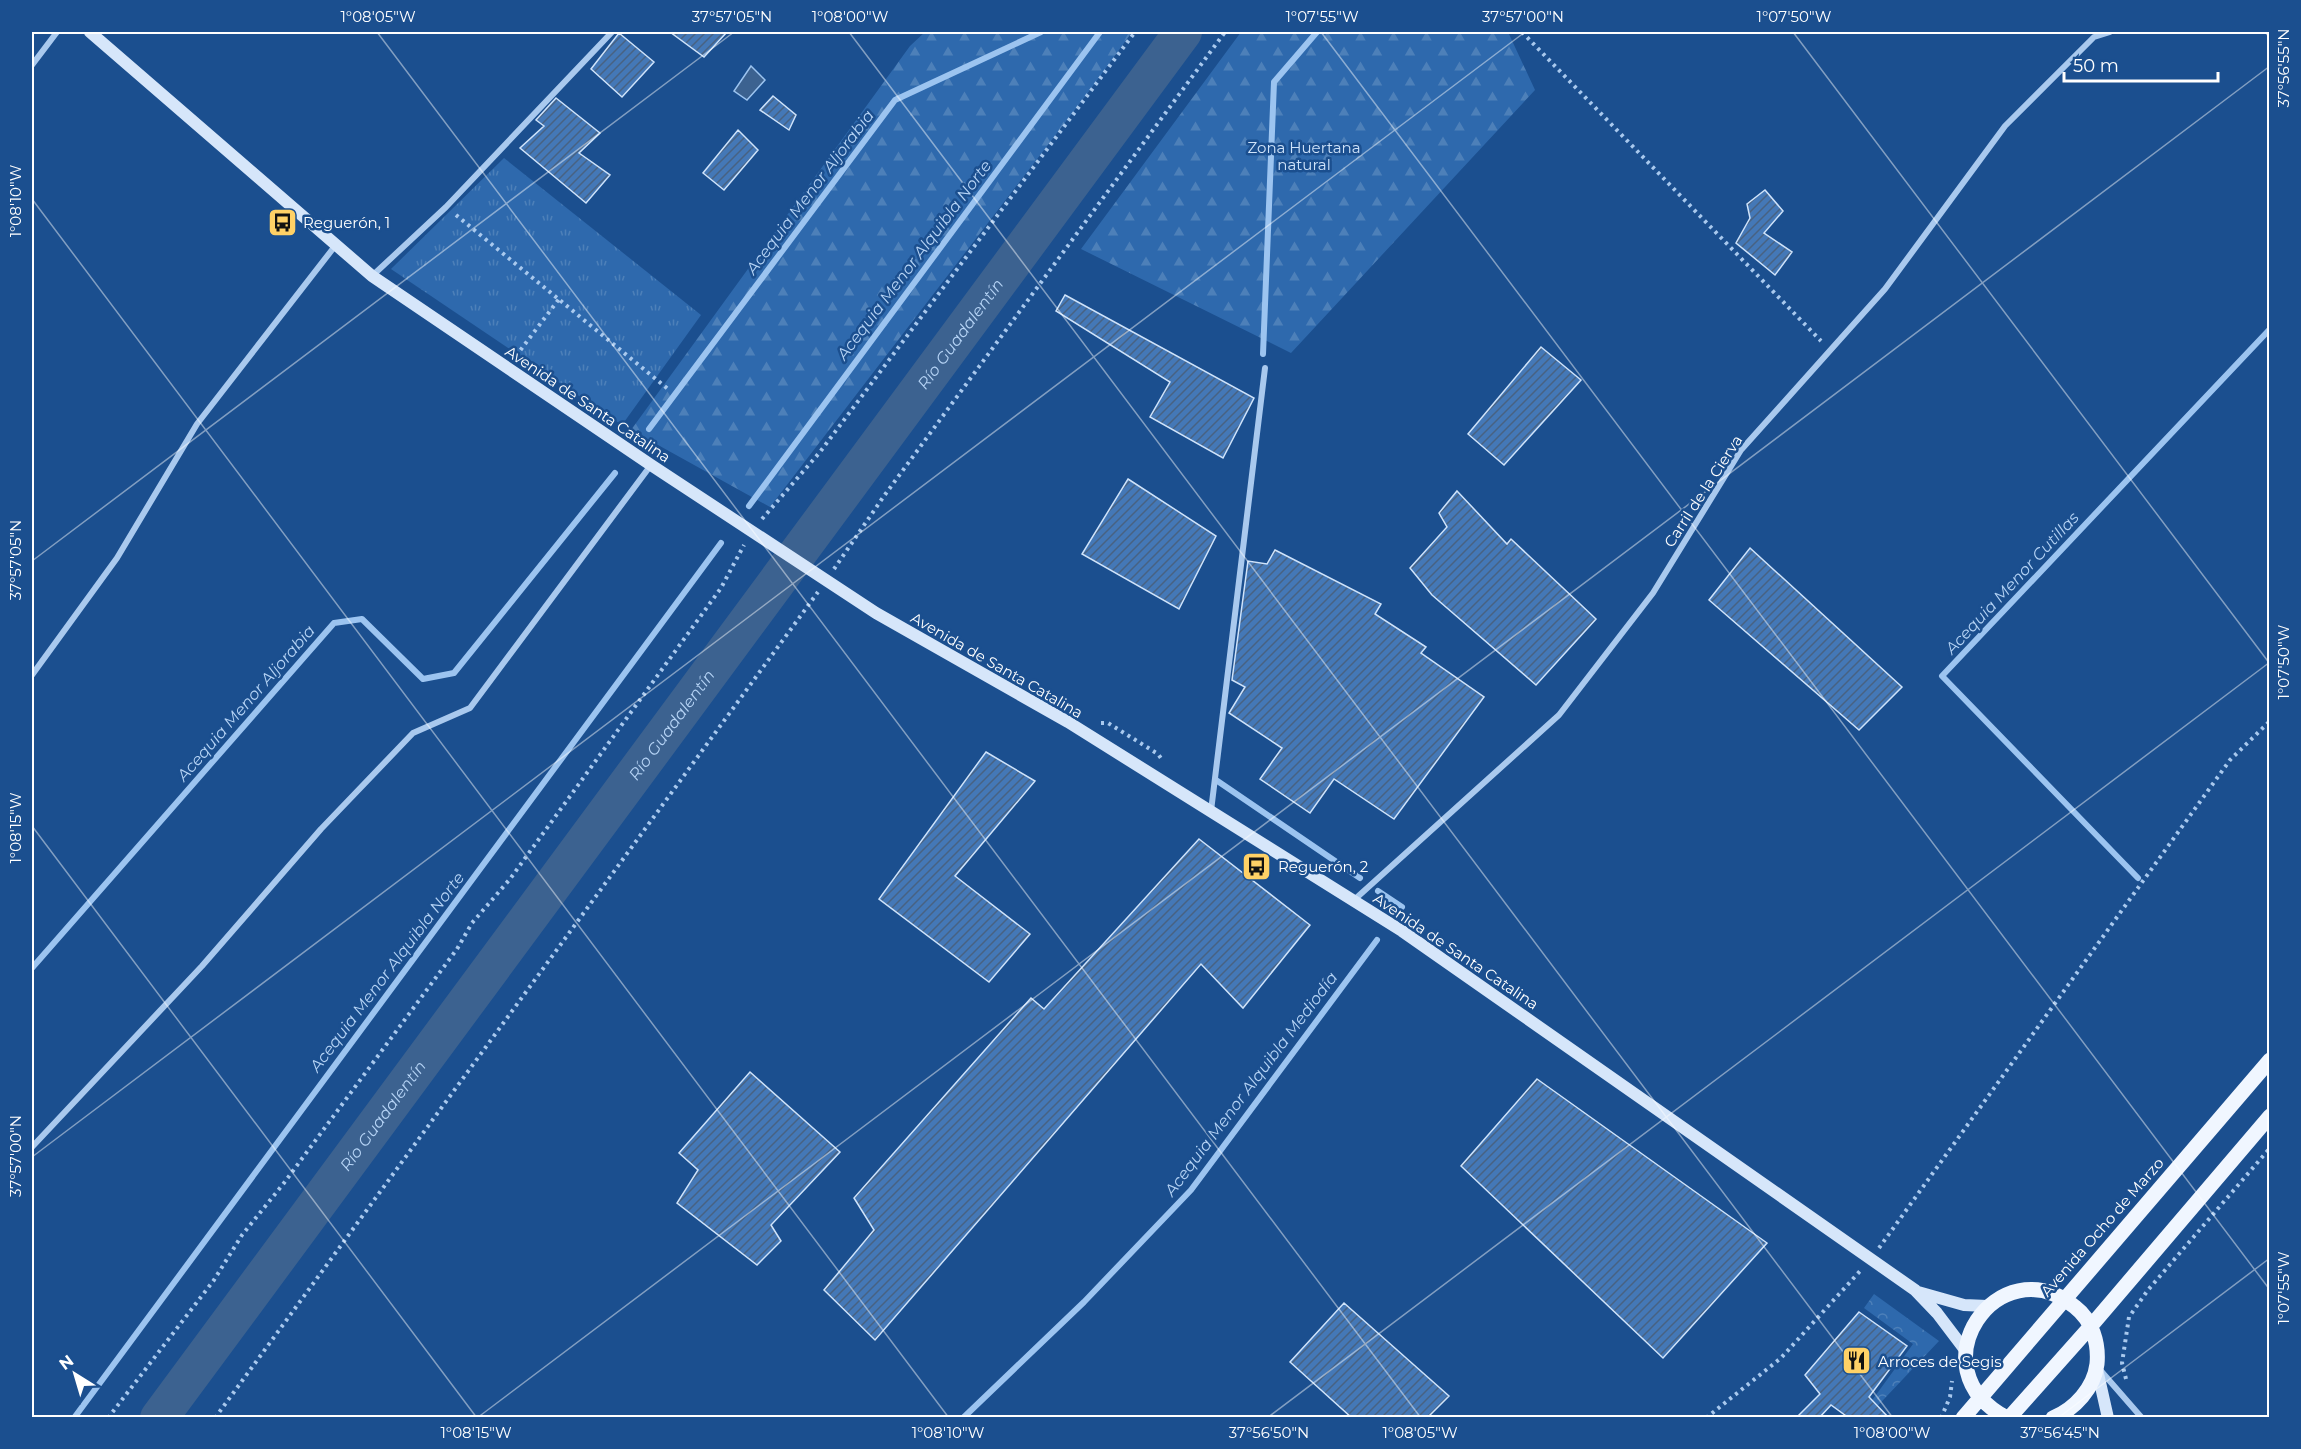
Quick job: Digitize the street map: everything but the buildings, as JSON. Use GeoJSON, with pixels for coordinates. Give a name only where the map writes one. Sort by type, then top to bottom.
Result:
{"type":"FeatureCollection","features":[{"type":"Feature","properties":{"kind":"main road","name":"Avenida de Santa Catalina"},"geometry":{"type":"LineString","coordinates":[[90,32],[372,276],[651,465],[824,578],[915,636],[1068,722],[1450,964],[1915,1290],[1937,1313],[1965,1350]]}},
{"type":"Feature","properties":{"kind":"main road","name":"Avenida Ocho de Marzo"},"geometry":{"type":"LineString","coordinates":[[1963,1418],[2270,1060]]}},
{"type":"Feature","properties":{"kind":"main road"},"geometry":{"type":"LineString","coordinates":[[2108,1418],[2097,1365],[2097,1345],[2091,1326],[2080,1310],[2065,1298],[2047,1291],[2028,1289],[2001,1296],[1987,1306],[1972,1326],[1965,1350],[1970,1383],[1979,1398],[1992,1410],[2008,1418],[2091,1326],[2270,1116]]}},
{"type":"Feature","properties":{"kind":"main road","name":"Avenida de Santa Catalina"},"geometry":{"type":"LineString","coordinates":[[1915,1290],[1940,1300],[1987,1306]]}},
{"type":"Feature","properties":{"kind":"main road"},"geometry":{"type":"LineString","coordinates":[[2053,1418],[2064,1414],[2079,1401],[2091,1385],[2097,1365]]}},
{"type":"Feature","properties":{"kind":"street"},"geometry":{"type":"LineString","coordinates":[[32,65],[57,32]]}},
{"type":"Feature","properties":{"kind":"street"},"geometry":{"type":"LineString","coordinates":[[372,276],[446,207],[612,32]]}},
{"type":"Feature","properties":{"kind":"street","name":"Carril de la Cierva"},"geometry":{"type":"LineString","coordinates":[[1353,901],[1559,715],[1653,593],[1741,450],[1885,289],[2006,126],[2094,37],[2110,32]]}},
{"type":"Feature","properties":{"kind":"street"},"geometry":{"type":"LineString","coordinates":[[32,675],[117,558],[197,424],[335,246]]}},
{"type":"Feature","properties":{"kind":"street"},"geometry":{"type":"LineString","coordinates":[[1211,812],[1265,368]]}},
{"type":"Feature","properties":{"kind":"street"},"geometry":{"type":"LineString","coordinates":[[32,1147],[202,966],[321,829],[413,733],[471,708],[651,465]]}},
{"type":"Feature","properties":{"kind":"street"},"geometry":{"type":"LineString","coordinates":[[2097,1365],[2120,1396],[2142,1418]]}},
{"type":"Feature","properties":{"kind":"path"},"geometry":{"type":"LineString","coordinates":[[108,1418],[214,1280],[242,1235],[284,1183],[450,958],[472,923],[510,879],[721,588],[736,558],[757,534],[761,520],[820,452],[1135,32]]}},
{"type":"Feature","properties":{"kind":"path"},"geometry":{"type":"LineString","coordinates":[[215,1418],[824,578],[1225,32]]}},
{"type":"Feature","properties":{"kind":"path"},"geometry":{"type":"LineString","coordinates":[[1522,32],[1830,351]]}},
{"type":"Feature","properties":{"kind":"path"},"geometry":{"type":"LineString","coordinates":[[446,207],[668,389]]}},
{"type":"Feature","properties":{"kind":"path"},"geometry":{"type":"LineString","coordinates":[[507,368],[559,299]]}},
{"type":"Feature","properties":{"kind":"path"},"geometry":{"type":"LineString","coordinates":[[505,350],[525,363]]}},
{"type":"Feature","properties":{"kind":"path"},"geometry":{"type":"LineString","coordinates":[[752,515],[768,525]]}},
{"type":"Feature","properties":{"kind":"path"},"geometry":{"type":"LineString","coordinates":[[1706,1418],[1781,1359],[1871,1259],[2230,760],[2270,721]]}},
{"type":"Feature","properties":{"kind":"path"},"geometry":{"type":"LineString","coordinates":[[2127,1383],[2122,1363],[2129,1317],[2148,1290],[2270,1148]]}},
{"type":"Feature","properties":{"kind":"green space"},"geometry":{"type":"Polygon","coordinates":[[[925,32],[1132,32],[770,507],[631,430],[910,46],[925,32]]]}},
{"type":"Feature","properties":{"kind":"green space","name":"Zona Huertana natural"},"geometry":{"type":"Polygon","coordinates":[[[1241,32],[1508,32],[1535,90],[1291,353],[1081,249],[1241,32]]]}},
{"type":"Feature","properties":{"kind":"green space"},"geometry":{"type":"Polygon","coordinates":[[[504,158],[701,315],[622,425],[391,269],[504,158]]]}},
{"type":"Feature","properties":{"kind":"green space"},"geometry":{"type":"Polygon","coordinates":[[[1874,1294],[1939,1341],[1867,1417],[1865,1410],[1913,1344],[1864,1308],[1874,1294]]]}},
{"type":"Feature","properties":{"kind":"shaded area"},"geometry":{"type":"Polygon","coordinates":[[[751,66],[765,80],[747,100],[734,91],[751,66]]]}},
{"type":"Feature","properties":{"kind":"waterway","name":"Acequia Menor Aljorabia"},"geometry":{"type":"LineString","coordinates":[[649,429],[895,100],[1041,32]]}},
{"type":"Feature","properties":{"kind":"waterway","name":"Acequia Menor Alquibla Norte"},"geometry":{"type":"LineString","coordinates":[[749,506],[1100,32]]}},
{"type":"Feature","properties":{"kind":"waterway","name":"Río Guadalentín"},"geometry":{"type":"LineString","coordinates":[[159,1418],[1183,32]]}},
{"type":"Feature","properties":{"kind":"waterway","name":"Acequia Menor Alquibla Mediodía"},"geometry":{"type":"LineString","coordinates":[[1263,354],[1274,82],[1317,32]]}},
{"type":"Feature","properties":{"kind":"waterway","name":"Acequia Menor Cutillas"},"geometry":{"type":"LineString","coordinates":[[2138,878],[1942,676],[2270,329]]}},
{"type":"Feature","properties":{"kind":"waterway","name":"Acequia Menor Aljorabia"},"geometry":{"type":"LineString","coordinates":[[32,968],[334,623],[362,619],[423,679],[454,673],[615,473]]}},
{"type":"Feature","properties":{"kind":"waterway","name":"Acequia Menor Alquibla Norte"},"geometry":{"type":"LineString","coordinates":[[74,1418],[721,543]]}},
{"type":"Feature","properties":{"kind":"waterway","name":"Acequia Menor Alquibla Mediodía"},"geometry":{"type":"LineString","coordinates":[[1216,780],[1360,878]]}},
{"type":"Feature","properties":{"kind":"waterway","name":"Acequia Menor Alquibla Mediodía"},"geometry":{"type":"LineString","coordinates":[[1378,891],[1402,907]]}},
{"type":"Feature","properties":{"kind":"waterway","name":"Acequia Menor Alquibla Mediodía"},"geometry":{"type":"LineString","coordinates":[[963,1418],[1084,1302],[1191,1190],[1377,940]]}},
{"type":"Feature","properties":{"kind":"place","name":"Reguerón, 1"},"geometry":{"type":"Point","coordinates":[282,222]}},
{"type":"Feature","properties":{"kind":"place","name":"Reguerón, 2"},"geometry":{"type":"Point","coordinates":[1257,866]}},
{"type":"Feature","properties":{"kind":"place","name":"Arroces de Segis"},"geometry":{"type":"Point","coordinates":[1857,1361]}}]}
